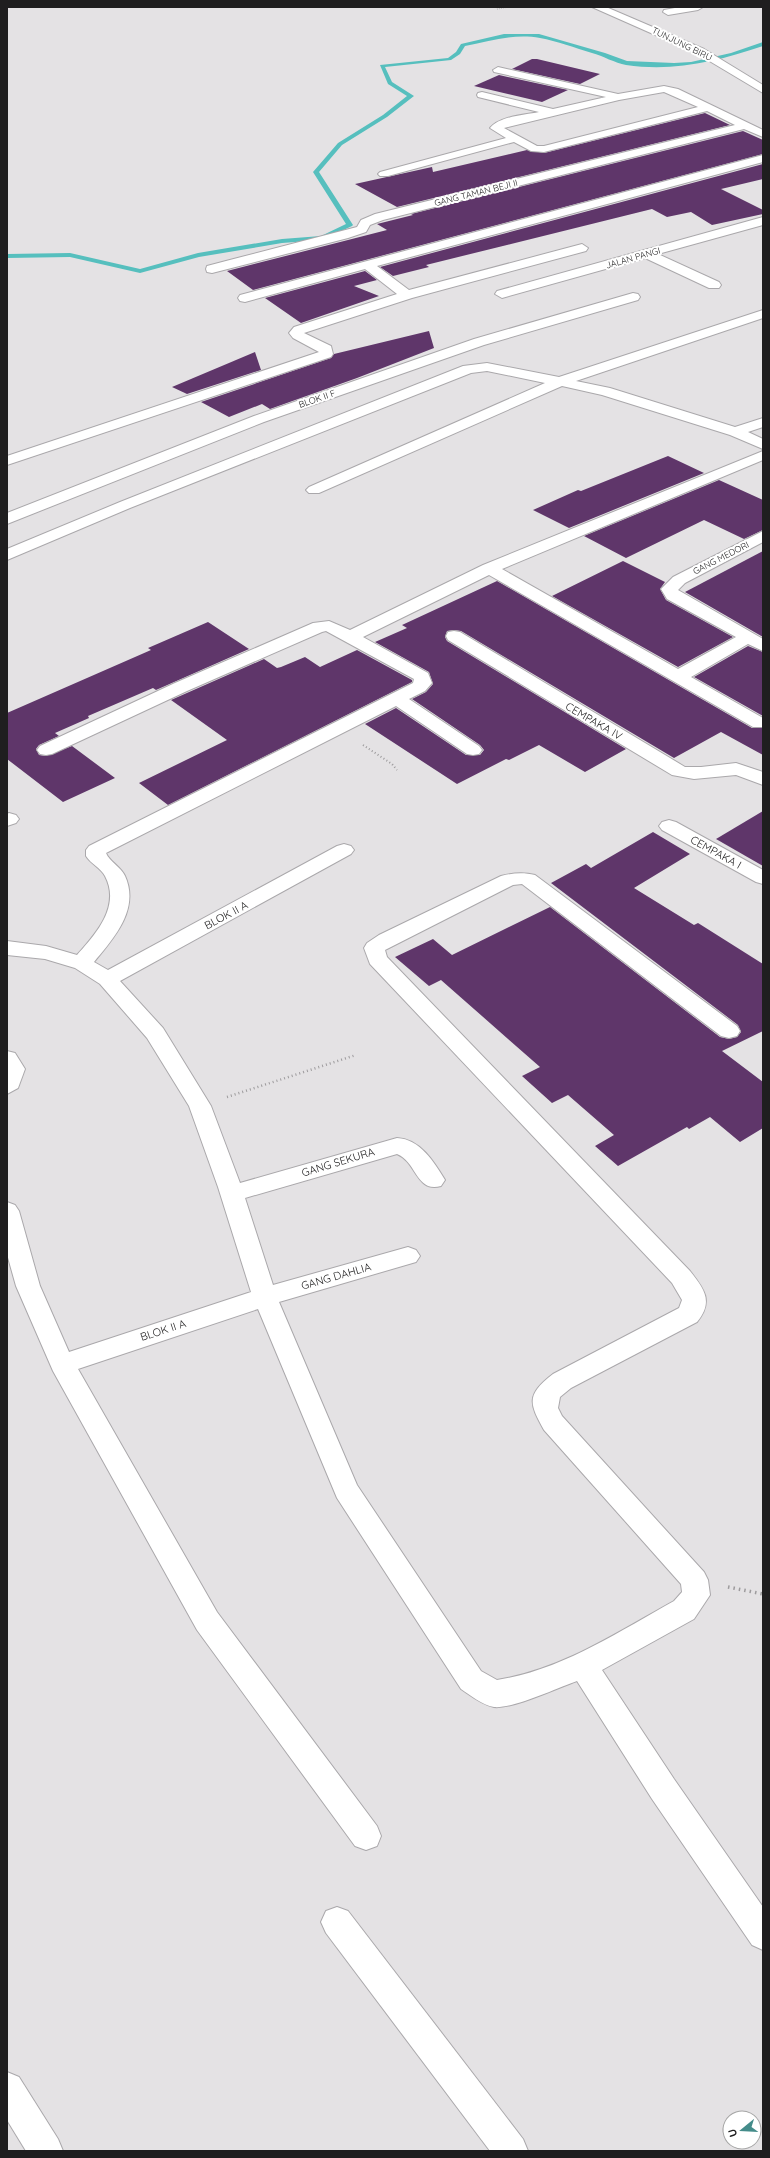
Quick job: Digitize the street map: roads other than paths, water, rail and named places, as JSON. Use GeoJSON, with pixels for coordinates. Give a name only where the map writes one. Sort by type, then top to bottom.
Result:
{"type":"FeatureCollection","features":[{"type":"Feature","properties":{"kind":"street","name":"TUNJUNG BIRU"},"geometry":{"type":"LineString","coordinates":[[597,7],[659,32],[700,51],[763,90]]}},
{"type":"Feature","properties":{"kind":"street"},"geometry":{"type":"LineString","coordinates":[[668,12],[698,7]]}},
{"type":"Feature","properties":{"kind":"street"},"geometry":{"type":"LineString","coordinates":[[498,70],[618,97]]}},
{"type":"Feature","properties":{"kind":"street"},"geometry":{"type":"LineString","coordinates":[[709,107],[544,149],[535,149],[514,139],[500,131],[496,126],[618,97],[664,89],[674,91],[709,107],[763,134]]}},
{"type":"Feature","properties":{"kind":"street"},"geometry":{"type":"LineString","coordinates":[[482,94],[554,112]]}},
{"type":"Feature","properties":{"kind":"street","name":"GANG TAMAN BEJI II"},"geometry":{"type":"LineString","coordinates":[[212,269],[248,258],[338,238],[362,229],[365,223],[379,217],[746,125]]}},
{"type":"Feature","properties":{"kind":"street"},"geometry":{"type":"LineString","coordinates":[[384,174],[514,139]]}},
{"type":"Feature","properties":{"kind":"street"},"geometry":{"type":"LineString","coordinates":[[245,298],[366,264],[763,158]]}},
{"type":"Feature","properties":{"kind":"street","name":"JALAN PANGI"},"geometry":{"type":"LineString","coordinates":[[502,294],[763,221]]}},
{"type":"Feature","properties":{"kind":"street"},"geometry":{"type":"LineString","coordinates":[[7,461],[323,356],[327,352],[326,349],[298,335],[297,331],[407,295],[582,248]]}},
{"type":"Feature","properties":{"kind":"street"},"geometry":{"type":"LineString","coordinates":[[647,254],[714,285]]}},
{"type":"Feature","properties":{"kind":"street"},"geometry":{"type":"LineString","coordinates":[[366,264],[407,295]]}},
{"type":"Feature","properties":{"kind":"street","name":"BLOK II F"},"geometry":{"type":"LineString","coordinates":[[7,519],[266,416],[478,342],[633,297]]}},
{"type":"Feature","properties":{"kind":"street"},"geometry":{"type":"LineString","coordinates":[[314,490],[562,381],[763,314]]}},
{"type":"Feature","properties":{"kind":"street"},"geometry":{"type":"LineString","coordinates":[[7,555],[125,505],[468,370],[487,367],[562,381],[643,402],[735,432],[763,445]]}},
{"type":"Feature","properties":{"kind":"street"},"geometry":{"type":"LineString","coordinates":[[735,432],[763,422]]}},
{"type":"Feature","properties":{"kind":"street"},"geometry":{"type":"LineString","coordinates":[[350,637],[489,568],[763,456]]}},
{"type":"Feature","properties":{"kind":"street","name":"GANG MEDORI"},"geometry":{"type":"LineString","coordinates":[[747,638],[673,595],[669,589],[679,580],[763,536]]}},
{"type":"Feature","properties":{"kind":"street"},"geometry":{"type":"LineString","coordinates":[[489,568],[760,723]]}},
{"type":"Feature","properties":{"kind":"street"},"geometry":{"type":"LineString","coordinates":[[46,750],[180,687],[319,627],[329,626],[422,677],[423,683],[419,686],[339,729],[96,850],[96,856],[108,866],[120,886],[121,906],[110,928],[82,963]]}},
{"type":"Feature","properties":{"kind":"street","name":"CEMPAKA IV"},"geometry":{"type":"LineString","coordinates":[[454,636],[679,771],[692,774],[735,769],[743,770],[763,779]]}},
{"type":"Feature","properties":{"kind":"street"},"geometry":{"type":"LineString","coordinates":[[680,676],[747,638],[763,646]]}},
{"type":"Feature","properties":{"kind":"street"},"geometry":{"type":"LineString","coordinates":[[397,698],[473,750]]}},
{"type":"Feature","properties":{"kind":"street","name":"CEMPAKA I"},"geometry":{"type":"LineString","coordinates":[[669,826],[763,878]]}},
{"type":"Feature","properties":{"kind":"street","name":"BLOK II A"},"geometry":{"type":"LineString","coordinates":[[107,979],[344,850]]}},
{"type":"Feature","properties":{"kind":"street"},"geometry":{"type":"LineString","coordinates":[[7,948],[46,953],[82,963],[107,979],[155,1033],[200,1106],[232,1194],[264,1297],[346,1490],[471,1680],[494,1694],[518,1690],[583,1666],[684,1610],[696,1595],[694,1580],[553,1423],[545,1408],[548,1392],[562,1381],[688,1315],[694,1309],[696,1302],[682,1277],[377,959],[374,948],[386,940],[508,880],[522,878],[528,879],[730,1031]]}},
{"type":"Feature","properties":{"kind":"street"},"geometry":{"type":"LineString","coordinates":[[7,1058],[14,1069],[10,1083],[7,1086]]}},
{"type":"Feature","properties":{"kind":"street","name":"GANG SEKURA"},"geometry":{"type":"LineString","coordinates":[[232,1194],[376,1150],[396,1147],[404,1147],[410,1152],[434,1180]]}},
{"type":"Feature","properties":{"kind":"street"},"geometry":{"type":"LineString","coordinates":[[7,1211],[28,1286],[62,1364],[207,1621],[234,1660],[366,1836]]}},
{"type":"Feature","properties":{"kind":"street","name":"GANG DAHLIA"},"geometry":{"type":"LineString","coordinates":[[264,1297],[408,1256]]}},
{"type":"Feature","properties":{"kind":"street","name":"BLOK II A"},"geometry":{"type":"LineString","coordinates":[[62,1364],[264,1297]]}},
{"type":"Feature","properties":{"kind":"street"},"geometry":{"type":"LineString","coordinates":[[583,1666],[663,1789],[763,1934]]}},
{"type":"Feature","properties":{"kind":"street"},"geometry":{"type":"LineString","coordinates":[[337,1922],[511,2151]]}},
{"type":"Feature","properties":{"kind":"street"},"geometry":{"type":"LineString","coordinates":[[7,2089],[46,2151]]}},
{"type":"Feature","properties":{"kind":"waterway"},"geometry":{"type":"LineString","coordinates":[[7,256],[70,255],[140,271],[198,255],[282,241],[322,238],[350,225],[316,172],[340,144],[385,116],[411,96],[390,83],[382,66],[449,59],[458,53],[463,45],[504,36],[539,36],[603,54],[626,63],[674,65],[691,64],[733,54],[763,44]]}}]}
